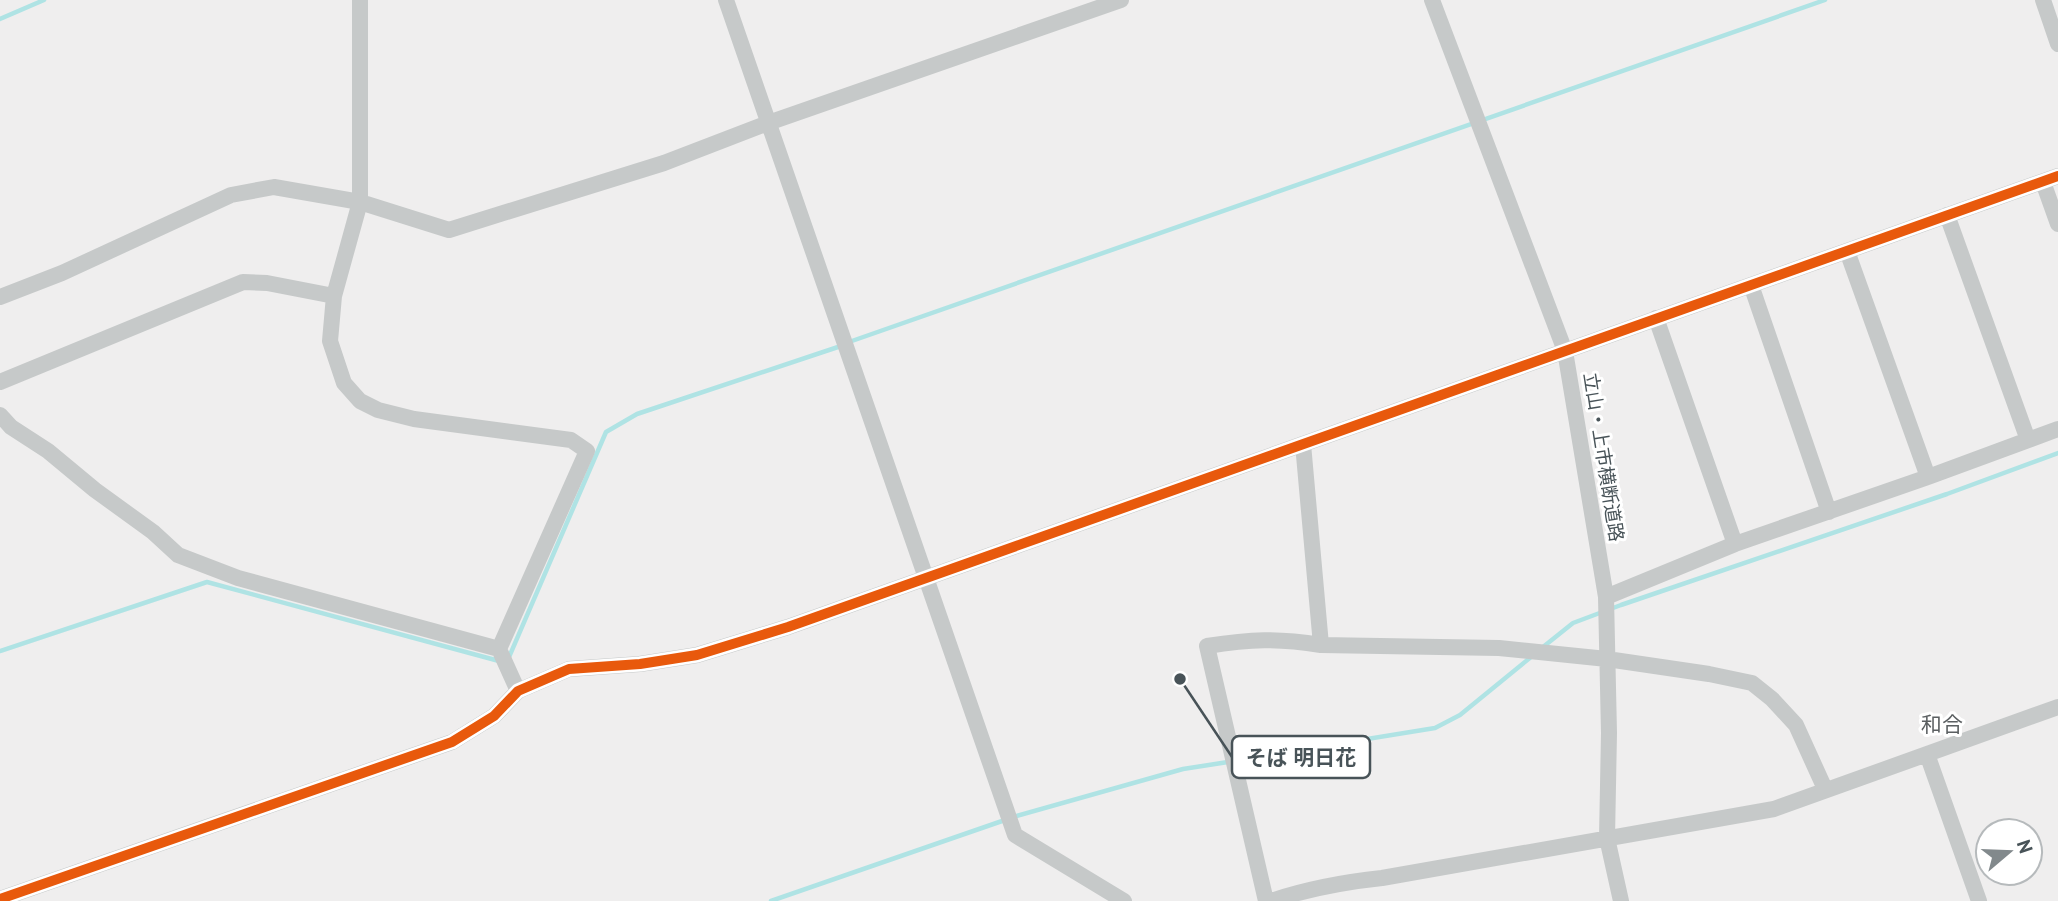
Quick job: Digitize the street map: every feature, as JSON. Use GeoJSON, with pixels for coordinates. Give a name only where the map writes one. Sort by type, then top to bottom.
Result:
{"type":"FeatureCollection","features":[{"type":"Feature","properties":{"kind":"street"},"geometry":{"type":"LineString","coordinates":[[360,0],[360,202],[334,296],[330,341],[344,383],[360,401],[378,410],[414,419],[571,440],[587,451],[499,649],[518,691]]}},
{"type":"Feature","properties":{"kind":"street"},"geometry":{"type":"LineString","coordinates":[[726,0],[1015,835],[1124,901]]}},
{"type":"Feature","properties":{"kind":"street"},"geometry":{"type":"LineString","coordinates":[[0,297],[62,273],[231,195],[274,187],[360,202],[449,230],[664,163],[1096,4],[1121,0]]}},
{"type":"Feature","properties":{"kind":"street","name":"立山・上市横断道路"},"geometry":{"type":"LineString","coordinates":[[1432,0],[1565,351],[1606,598],[1609,733],[1606,838],[1622,901]]}},
{"type":"Feature","properties":{"kind":"street"},"geometry":{"type":"LineString","coordinates":[[2043,0],[2058,44]]}},
{"type":"Feature","properties":{"kind":"street"},"geometry":{"type":"LineString","coordinates":[[0,900],[452,742],[494,716],[518,691],[569,669],[640,664],[697,655],[788,627],[2051,179],[2058,224]]}},
{"type":"Feature","properties":{"kind":"street"},"geometry":{"type":"LineString","coordinates":[[1947,215],[2028,440]]}},
{"type":"Feature","properties":{"kind":"street"},"geometry":{"type":"LineString","coordinates":[[1847,251],[1928,477]]}},
{"type":"Feature","properties":{"kind":"street"},"geometry":{"type":"LineString","coordinates":[[0,382],[243,282],[267,283],[334,296]]}},
{"type":"Feature","properties":{"kind":"street"},"geometry":{"type":"LineString","coordinates":[[1751,285],[1829,512]]}},
{"type":"Feature","properties":{"kind":"street"},"geometry":{"type":"LineString","coordinates":[[1656,318],[1735,544]]}},
{"type":"Feature","properties":{"kind":"street"},"geometry":{"type":"LineString","coordinates":[[4,425],[48,451],[95,490],[153,532],[178,555],[238,578],[499,649]]}},
{"type":"Feature","properties":{"kind":"street"},"geometry":{"type":"LineString","coordinates":[[1606,598],[1735,544],[2058,429]]}},
{"type":"Feature","properties":{"kind":"street"},"geometry":{"type":"LineString","coordinates":[[1303,444],[1321,645]]}},
{"type":"Feature","properties":{"kind":"street"},"geometry":{"type":"LineString","coordinates":[[1825,789],[1796,725],[1772,699],[1752,683],[1607,659],[1499,648],[1321,645],[1286,640],[1246,640],[1207,646],[1269,901],[1294,893],[1355,881],[1774,809],[2058,707]]}},
{"type":"Feature","properties":{"kind":"street"},"geometry":{"type":"LineString","coordinates":[[1927,754],[1979,901]]}},
{"type":"Feature","properties":{"kind":"waterway"},"geometry":{"type":"LineString","coordinates":[[0,19],[44,0]]}},
{"type":"Feature","properties":{"kind":"waterway"},"geometry":{"type":"LineString","coordinates":[[849,342],[1825,0]]}},
{"type":"Feature","properties":{"kind":"waterway"},"geometry":{"type":"LineString","coordinates":[[507,658],[606,432],[637,414],[841,346]]}},
{"type":"Feature","properties":{"kind":"waterway"},"geometry":{"type":"LineString","coordinates":[[1543,647],[1573,623],[2058,453]]}},
{"type":"Feature","properties":{"kind":"waterway"},"geometry":{"type":"LineString","coordinates":[[0,651],[207,582],[499,661]]}},
{"type":"Feature","properties":{"kind":"waterway"},"geometry":{"type":"LineString","coordinates":[[1237,760],[1435,728],[1460,715],[1531,657]]}},
{"type":"Feature","properties":{"kind":"waterway"},"geometry":{"type":"LineString","coordinates":[[1013,817],[1183,769],[1228,762]]}},
{"type":"Feature","properties":{"kind":"waterway"},"geometry":{"type":"LineString","coordinates":[[771,901],[1005,820]]}},
{"type":"Feature","properties":{"kind":"cycle path"},"geometry":{"type":"LineString","coordinates":[[0,899],[452,742],[494,716],[518,691],[569,669],[640,664],[697,655],[788,627],[2058,176]]}},
{"type":"Feature","properties":{"kind":"place","name":"そば 明日花"},"geometry":{"type":"Point","coordinates":[1180,679]}},
{"type":"Feature","properties":{"kind":"district","name":"和合"},"geometry":{"type":"Point","coordinates":[1942,724]}}]}
